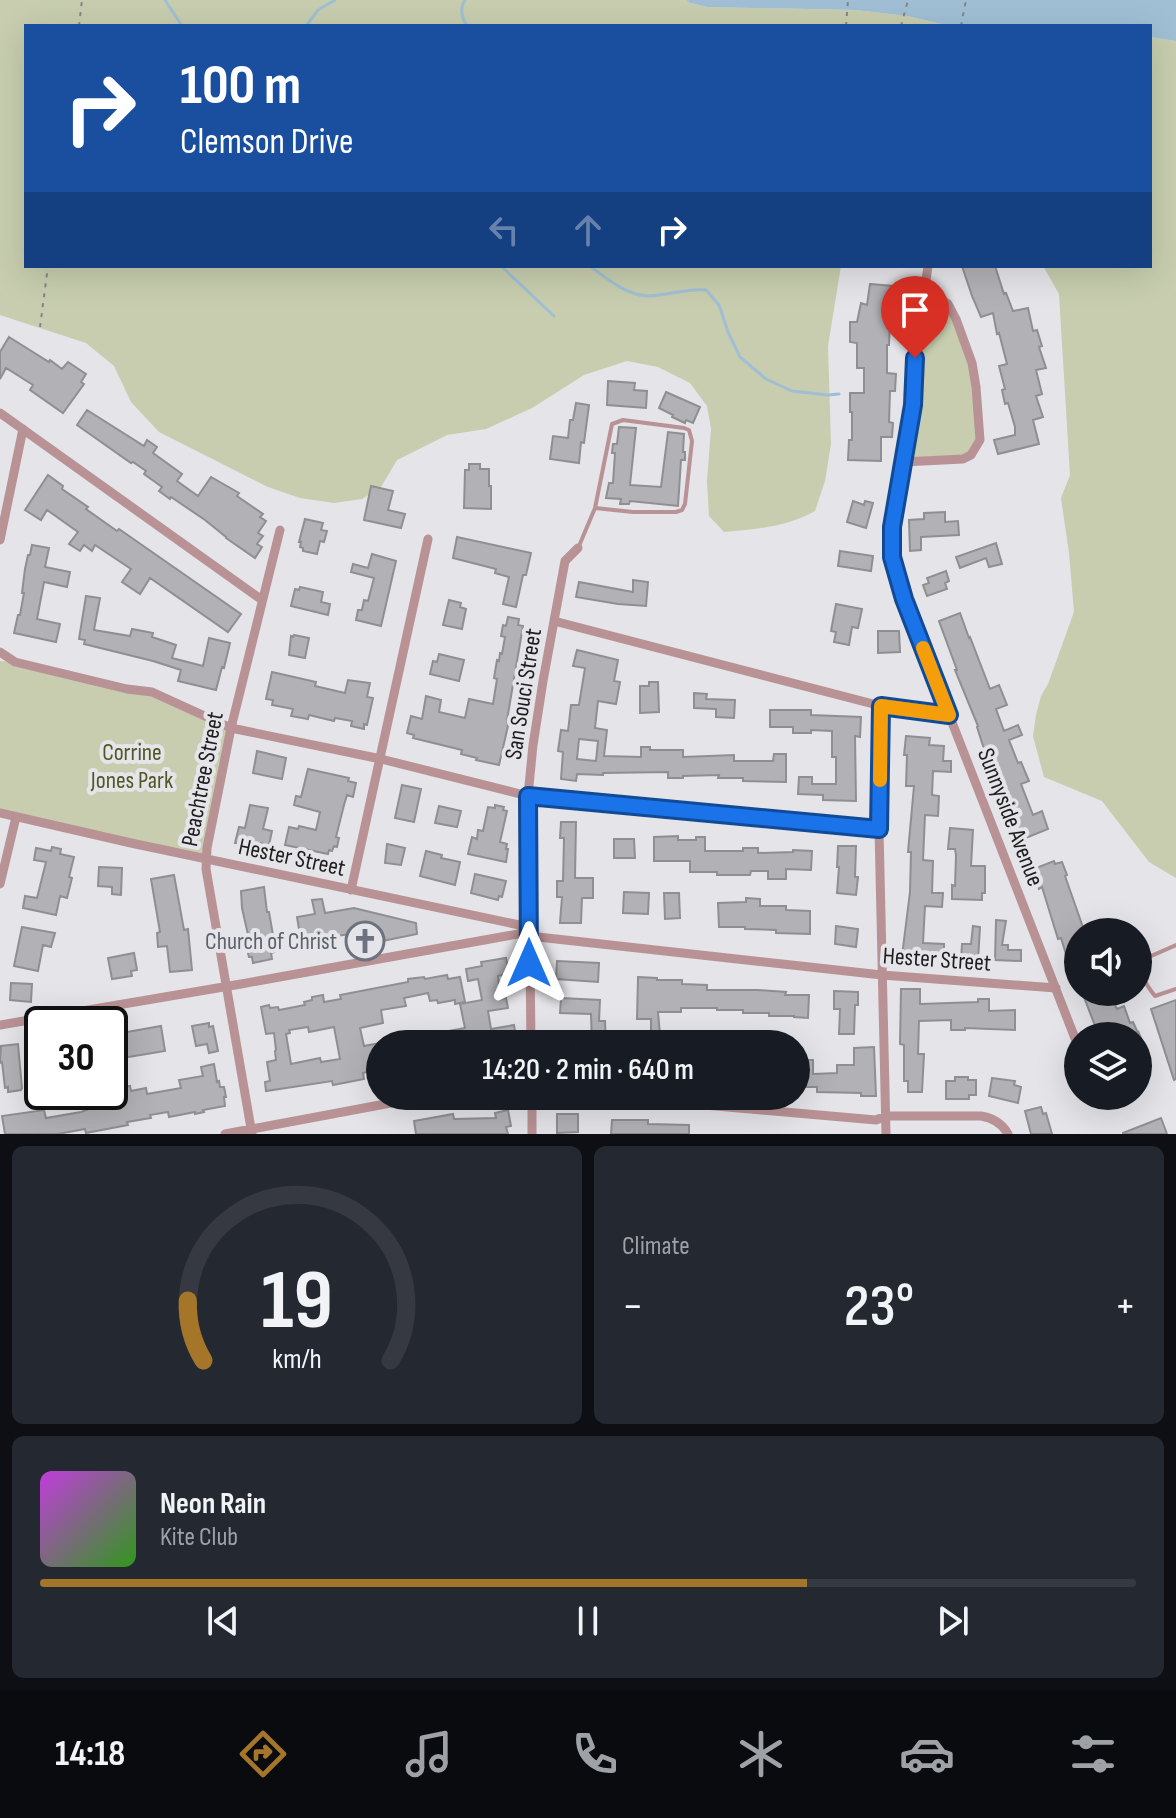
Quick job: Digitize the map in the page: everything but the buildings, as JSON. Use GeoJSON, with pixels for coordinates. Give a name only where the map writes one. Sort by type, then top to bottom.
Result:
{"type":"FeatureCollection","features":[{"type":"Feature","properties":{"kind":"street","name":"Sunnyside Avenue"},"geometry":{"type":"LineString","coordinates":[[928,268],[915,358],[913,405],[892,527],[892,557],[904,599],[1069,1022]]}},
{"type":"Feature","properties":{"kind":"street"},"geometry":{"type":"LineString","coordinates":[[903,462],[963,459],[971,455],[980,440],[972,363],[956,319],[948,304],[942,300],[924,298]]}},
{"type":"Feature","properties":{"kind":"street"},"geometry":{"type":"LineString","coordinates":[[0,413],[262,600]]}},
{"type":"Feature","properties":{"kind":"street"},"geometry":{"type":"LineString","coordinates":[[0,540],[23,429]]}},
{"type":"Feature","properties":{"kind":"street","name":"Peachtree Street"},"geometry":{"type":"LineString","coordinates":[[252,1132],[206,869],[207,848],[231,728],[280,530]]}},
{"type":"Feature","properties":{"kind":"street"},"geometry":{"type":"LineString","coordinates":[[351,890],[428,539]]}},
{"type":"Feature","properties":{"kind":"street","name":"San Souci Street"},"geometry":{"type":"LineString","coordinates":[[531,1030],[528,796],[533,745],[565,561],[578,548]]}},
{"type":"Feature","properties":{"kind":"street"},"geometry":{"type":"LineString","coordinates":[[554,621],[881,706],[949,715]]}},
{"type":"Feature","properties":{"kind":"street"},"geometry":{"type":"LineString","coordinates":[[0,652],[15,662],[127,689],[152,692],[231,728],[381,759],[528,796],[879,829]]}},
{"type":"Feature","properties":{"kind":"street"},"geometry":{"type":"LineString","coordinates":[[881,706],[879,829],[886,1134]]}},
{"type":"Feature","properties":{"kind":"street","name":"Hester Street"},"geometry":{"type":"LineString","coordinates":[[0,813],[529,931],[882,975],[1056,988]]}},
{"type":"Feature","properties":{"kind":"street"},"geometry":{"type":"LineString","coordinates":[[0,884],[16,817]]}},
{"type":"Feature","properties":{"kind":"street"},"geometry":{"type":"LineString","coordinates":[[0,1025],[529,931]]}},
{"type":"Feature","properties":{"kind":"street"},"geometry":{"type":"LineString","coordinates":[[225,1134],[252,1132],[366,1109]]}},
{"type":"Feature","properties":{"kind":"street"},"geometry":{"type":"LineString","coordinates":[[532,1110],[532,1134]]}},
{"type":"Feature","properties":{"kind":"street"},"geometry":{"type":"LineString","coordinates":[[762,1110],[876,1120],[886,1116],[989,1118],[1002,1125],[1008,1134]]}},
{"type":"Feature","properties":{"kind":"lane"},"geometry":{"type":"LineString","coordinates":[[578,548],[595,508],[612,424],[623,420],[689,430],[692,441],[682,510],[633,512],[595,508]]}},
{"type":"Feature","properties":{"kind":"lane"},"geometry":{"type":"LineString","coordinates":[[1176,945],[1142,960],[1141,971],[1155,996],[1176,989]]}},
{"type":"Feature","properties":{"kind":"path"},"geometry":{"type":"LineString","coordinates":[[79,24],[82,0]]}},
{"type":"Feature","properties":{"kind":"path"},"geometry":{"type":"LineString","coordinates":[[846,24],[848,0]]}},
{"type":"Feature","properties":{"kind":"path"},"geometry":{"type":"LineString","coordinates":[[902,24],[908,0]]}},
{"type":"Feature","properties":{"kind":"path"},"geometry":{"type":"LineString","coordinates":[[961,24],[966,0]]}},
{"type":"Feature","properties":{"kind":"path"},"geometry":{"type":"LineString","coordinates":[[40,327],[48,268]]}},
{"type":"Feature","properties":{"kind":"green space"},"geometry":{"type":"Polygon","coordinates":[[[0,0],[686,0],[707,7],[856,10],[941,24],[24,24],[24,268],[841,268],[828,346],[831,444],[825,481],[815,511],[782,524],[724,532],[709,516],[707,481],[711,429],[707,406],[690,383],[658,367],[627,361],[584,375],[532,408],[486,429],[447,435],[397,460],[381,487],[362,499],[334,503],[300,498],[268,487],[159,432],[131,402],[114,366],[86,343],[0,315],[0,0]]]}},
{"type":"Feature","properties":{"kind":"green space"},"geometry":{"type":"Polygon","coordinates":[[[1152,37],[1176,41],[1176,878],[1149,862],[1102,801],[1044,777],[1033,736],[1041,696],[1074,612],[1061,498],[1070,475],[1059,294],[1044,268],[1152,268],[1152,37]]]}},
{"type":"Feature","properties":{"kind":"green space"},"geometry":{"type":"Polygon","coordinates":[[[924,298],[942,300],[972,363],[980,440],[971,455],[903,462],[924,298]]]}},
{"type":"Feature","properties":{"kind":"green space","name":"Corrine Jones Park"},"geometry":{"type":"Polygon","coordinates":[[[0,661],[152,692],[231,728],[207,858],[0,814],[0,661]]]}},
{"type":"Feature","properties":{"kind":"water"},"geometry":{"type":"Polygon","coordinates":[[[686,0],[1176,0],[1176,41],[1152,37],[1152,24],[941,24],[856,10],[707,7],[686,0]]]}},
{"type":"Feature","properties":{"kind":"waterway"},"geometry":{"type":"LineString","coordinates":[[165,0],[181,24]]}},
{"type":"Feature","properties":{"kind":"waterway"},"geometry":{"type":"LineString","coordinates":[[308,24],[318,10],[335,0]]}},
{"type":"Feature","properties":{"kind":"waterway"},"geometry":{"type":"LineString","coordinates":[[465,0],[462,13],[466,24]]}},
{"type":"Feature","properties":{"kind":"waterway"},"geometry":{"type":"LineString","coordinates":[[503,268],[554,316]]}},
{"type":"Feature","properties":{"kind":"waterway"},"geometry":{"type":"LineString","coordinates":[[593,268],[617,285],[639,295],[706,290],[719,305],[740,357],[766,379],[792,391],[839,394]]}},
{"type":"Feature","properties":{"kind":"slow traffic"},"geometry":{"type":"LineString","coordinates":[[880,780],[881,706],[949,715],[923,648]]}},
{"type":"Feature","properties":{"kind":"place","name":"Church of Christ"},"geometry":{"type":"Point","coordinates":[365,941]}},
{"type":"Feature","properties":{"kind":"route"},"geometry":{"type":"LineString","coordinates":[[529,963],[528,796],[879,829],[881,706],[949,715],[904,599],[892,557],[892,527],[913,405],[915,358]]}}]}
